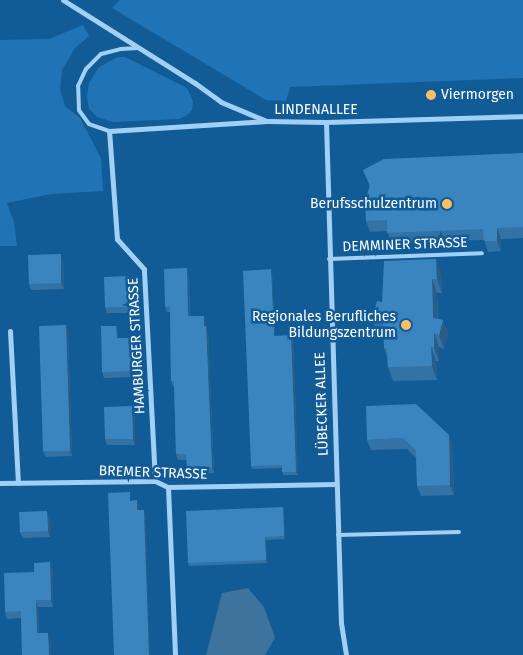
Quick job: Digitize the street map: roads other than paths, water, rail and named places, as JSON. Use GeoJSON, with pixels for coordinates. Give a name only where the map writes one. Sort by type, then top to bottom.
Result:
{"type":"FeatureCollection","features":[{"type":"Feature","properties":{"kind":"street"},"geometry":{"type":"LineString","coordinates":[[63,0],[142,48],[221,102],[267,122]]}},
{"type":"Feature","properties":{"kind":"street","name":"LINDENALLEE"},"geometry":{"type":"LineString","coordinates":[[109,132],[267,122],[523,116]]}},
{"type":"Feature","properties":{"kind":"street","name":"LÜBECKER ALLEE"},"geometry":{"type":"LineString","coordinates":[[326,122],[341,623],[346,655]]}},
{"type":"Feature","properties":{"kind":"street","name":"HAMBURGER STRASSE"},"geometry":{"type":"LineString","coordinates":[[109,132],[117,239],[144,269],[155,481]]}},
{"type":"Feature","properties":{"kind":"street"},"geometry":{"type":"LineString","coordinates":[[10,331],[18,483]]}},
{"type":"Feature","properties":{"kind":"street","name":"BREMER STRASSE"},"geometry":{"type":"LineString","coordinates":[[0,483],[155,481],[168,487],[336,484]]}},
{"type":"Feature","properties":{"kind":"street"},"geometry":{"type":"LineString","coordinates":[[168,487],[175,655]]}},
{"type":"Feature","properties":{"kind":"lane"},"geometry":{"type":"LineString","coordinates":[[109,132],[89,124],[79,110],[78,86],[86,69],[101,54],[121,49],[142,48]]}},
{"type":"Feature","properties":{"kind":"lane","name":"DEMMINER STRASSE"},"geometry":{"type":"LineString","coordinates":[[329,259],[482,253]]}},
{"type":"Feature","properties":{"kind":"lane"},"geometry":{"type":"LineString","coordinates":[[338,535],[459,532]]}},
{"type":"Feature","properties":{"kind":"place","name":"Viermorgen"},"geometry":{"type":"Point","coordinates":[431,95]}},
{"type":"Feature","properties":{"kind":"place","name":"Berufsschulzentrum"},"geometry":{"type":"Point","coordinates":[447,204]}},
{"type":"Feature","properties":{"kind":"place","name":"Regionales Berufliches Bildungszentrum"},"geometry":{"type":"Point","coordinates":[406,325]}}]}
